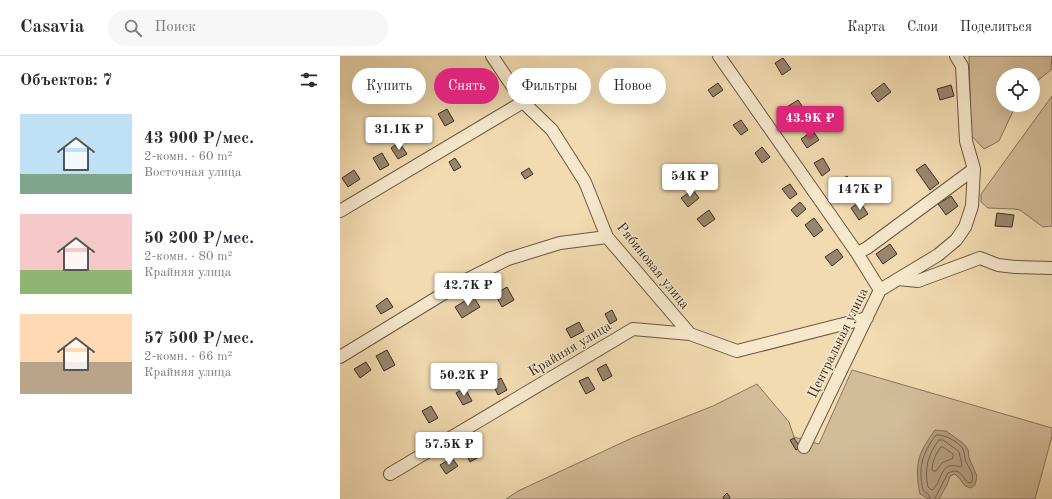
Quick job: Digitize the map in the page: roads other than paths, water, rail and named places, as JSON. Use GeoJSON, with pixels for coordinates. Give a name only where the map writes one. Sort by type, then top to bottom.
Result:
{"type":"FeatureCollection","features":[{"type":"Feature","properties":{"kind":"street","name":"Рябиновая улица"},"geometry":{"type":"LineString","coordinates":[[492,56],[507,78]]}},
{"type":"Feature","properties":{"kind":"street"},"geometry":{"type":"LineString","coordinates":[[719,56],[857,253],[880,290]]}},
{"type":"Feature","properties":{"kind":"street","name":"Центральная улица"},"geometry":{"type":"LineString","coordinates":[[804,447],[880,290],[938,255],[956,240],[965,227],[972,206],[974,169],[966,141],[962,66],[956,56]]}},
{"type":"Feature","properties":{"kind":"street"},"geometry":{"type":"LineString","coordinates":[[340,211],[520,104]]}},
{"type":"Feature","properties":{"kind":"street","name":"Рябиновая улица"},"geometry":{"type":"LineString","coordinates":[[525,104],[552,130],[585,182],[607,237],[690,334]]}},
{"type":"Feature","properties":{"kind":"street"},"geometry":{"type":"LineString","coordinates":[[857,253],[867,248],[974,169]]}},
{"type":"Feature","properties":{"kind":"street"},"geometry":{"type":"LineString","coordinates":[[340,358],[464,281],[508,259],[560,243],[607,237]]}},
{"type":"Feature","properties":{"kind":"street"},"geometry":{"type":"LineString","coordinates":[[898,279],[918,280],[980,258],[998,265],[1052,268]]}},
{"type":"Feature","properties":{"kind":"street","name":"Крайняя улица"},"geometry":{"type":"LineString","coordinates":[[390,474],[633,329],[690,334],[737,350],[867,318]]}},
{"type":"Feature","properties":{"kind":"water"},"geometry":{"type":"Polygon","coordinates":[[[935,430],[946,431],[963,443],[968,449],[969,458],[977,476],[975,485],[971,488],[965,486],[955,474],[950,476],[939,499],[929,499],[920,494],[917,475],[921,453],[935,430]]]}}]}
